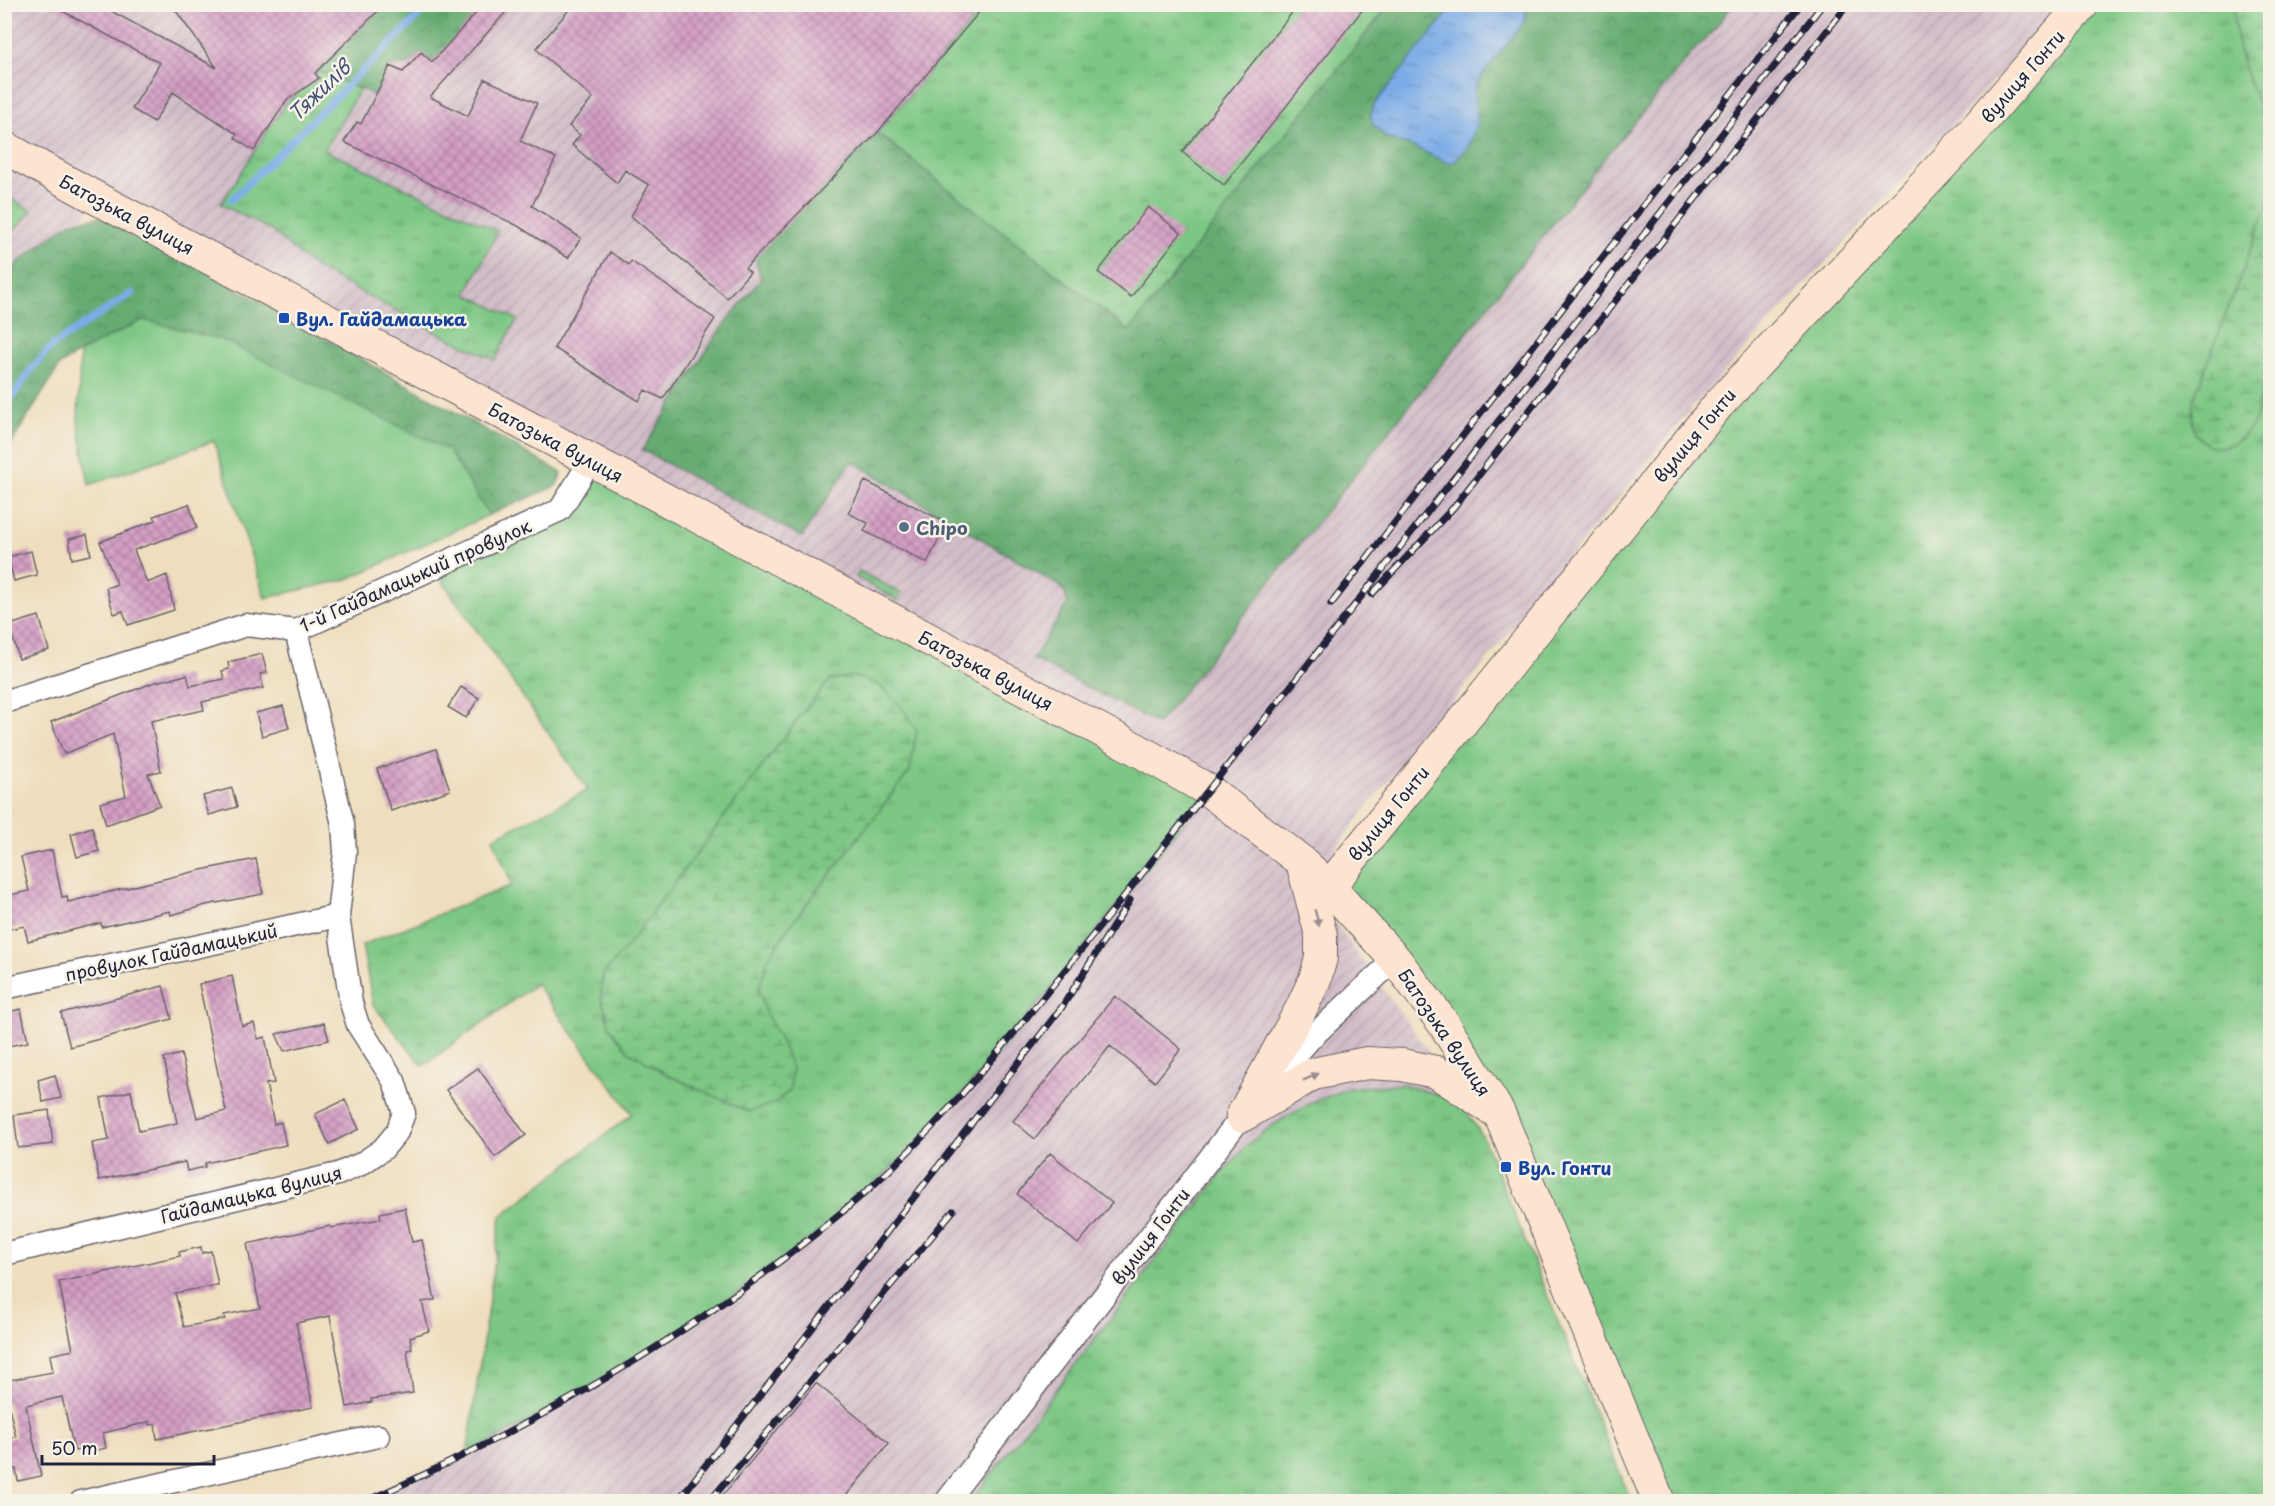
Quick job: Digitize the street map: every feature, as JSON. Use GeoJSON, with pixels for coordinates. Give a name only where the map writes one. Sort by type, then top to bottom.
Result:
{"type":"FeatureCollection","features":[{"type":"Feature","properties":{"kind":"street","name":"вулиця Гонти"},"geometry":{"type":"LineString","coordinates":[[1329,886],[1718,405],[1971,134],[2083,4]]}},
{"type":"Feature","properties":{"kind":"street","name":"Батозька вулиця"},"geometry":{"type":"LineString","coordinates":[[4,147],[1208,790],[1302,861],[1329,886],[1395,959],[1444,1024],[1498,1113],[1659,1502]]}},
{"type":"Feature","properties":{"kind":"street","name":"1-й Гайдамацький провулок"},"geometry":{"type":"LineString","coordinates":[[4,702],[246,625],[296,630],[560,510],[591,460]]}},
{"type":"Feature","properties":{"kind":"street","name":"Гайдамацька вулиця"},"geometry":{"type":"LineString","coordinates":[[4,1254],[338,1174],[361,1164],[383,1149],[397,1132],[404,1113],[394,1081],[358,1025],[351,1003],[338,916],[345,852],[343,824],[296,630]]}},
{"type":"Feature","properties":{"kind":"street"},"geometry":{"type":"LineString","coordinates":[[1242,1116],[1300,1011],[1315,979],[1321,958],[1321,935],[1302,861]]}},
{"type":"Feature","properties":{"kind":"street","name":"провулок Гайдамацький"},"geometry":{"type":"LineString","coordinates":[[4,988],[338,916]]}},
{"type":"Feature","properties":{"kind":"street","name":"вулиця Гонти"},"geometry":{"type":"LineString","coordinates":[[946,1502],[1242,1116],[1311,1038],[1395,959]]}},
{"type":"Feature","properties":{"kind":"street"},"geometry":{"type":"LineString","coordinates":[[1242,1116],[1313,1074],[1367,1063],[1402,1065],[1436,1072],[1498,1113]]}},
{"type":"Feature","properties":{"kind":"street"},"geometry":{"type":"LineString","coordinates":[[81,1502],[378,1436]]}},
{"type":"Feature","properties":{"kind":"shaded area"},"geometry":{"type":"Polygon","coordinates":[[[5,5],[2062,5],[1697,401],[1359,817],[1309,887],[1436,1062],[1483,1137],[1631,1501],[364,1501],[467,1454],[576,1394],[775,1266],[824,1227],[904,1156],[983,1071],[1203,787],[96,201],[5,314],[5,5]]]}},
{"type":"Feature","properties":{"kind":"green space"},"geometry":{"type":"Polygon","coordinates":[[[385,5],[493,5],[432,62],[421,52],[410,65],[390,66],[375,95],[318,71],[385,5]]]}},
{"type":"Feature","properties":{"kind":"green space"},"geometry":{"type":"Polygon","coordinates":[[[986,5],[1389,5],[1129,332],[877,133],[986,5]]]}},
{"type":"Feature","properties":{"kind":"green space"},"geometry":{"type":"Polygon","coordinates":[[[1389,5],[1732,5],[1711,34],[1696,48],[1605,158],[1158,724],[1033,659],[1068,603],[1063,588],[852,461],[802,537],[642,450],[722,327],[761,279],[755,257],[877,133],[1129,331],[1389,5]]]}},
{"type":"Feature","properties":{"kind":"green space"},"geometry":{"type":"Polygon","coordinates":[[[2083,5],[2270,5],[2270,1501],[1659,1501],[1499,1113],[1329,887],[1718,405],[2083,5]]]}},
{"type":"Feature","properties":{"kind":"green space"},"geometry":{"type":"Polygon","coordinates":[[[2234,5],[2270,5],[2270,130],[2250,85],[2240,54],[2234,5]]]}},
{"type":"Feature","properties":{"kind":"green space"},"geometry":{"type":"Polygon","coordinates":[[[318,71],[360,89],[324,150],[498,231],[466,294],[517,319],[495,360],[440,334],[314,267],[269,229],[221,204],[284,105],[318,71]]]}},
{"type":"Feature","properties":{"kind":"green space"},"geometry":{"type":"Polygon","coordinates":[[[5,195],[32,211],[5,240],[5,195]]]}},
{"type":"Feature","properties":{"kind":"green space"},"geometry":{"type":"Polygon","coordinates":[[[2270,199],[2270,368],[2256,418],[2247,433],[2226,446],[2211,446],[2197,435],[2193,427],[2194,398],[2270,199]]]}},
{"type":"Feature","properties":{"kind":"green space"},"geometry":{"type":"Polygon","coordinates":[[[101,216],[221,279],[562,473],[556,486],[489,515],[448,450],[143,320],[80,352],[60,365],[5,450],[5,287],[17,263],[70,223],[101,216]]]}},
{"type":"Feature","properties":{"kind":"green space"},"geometry":{"type":"Polygon","coordinates":[[[143,320],[220,339],[448,450],[489,515],[348,579],[265,598],[214,441],[89,485],[78,421],[80,352],[143,320]]]}},
{"type":"Feature","properties":{"kind":"green space"},"geometry":{"type":"Polygon","coordinates":[[[591,460],[1208,790],[999,1052],[927,1133],[875,1183],[781,1261],[680,1332],[574,1396],[467,1454],[501,1216],[632,1114],[536,984],[423,1066],[373,1005],[362,945],[512,885],[493,838],[588,790],[433,568],[560,510],[591,460]]]}},
{"type":"Feature","properties":{"kind":"green space"},"geometry":{"type":"Polygon","coordinates":[[[859,571],[901,593],[897,600],[856,577],[859,571]]]}},
{"type":"Feature","properties":{"kind":"green space"},"geometry":{"type":"Polygon","coordinates":[[[853,676],[879,685],[901,706],[917,730],[910,771],[789,927],[768,959],[759,989],[765,1012],[780,1039],[792,1069],[790,1090],[775,1103],[749,1112],[668,1075],[628,1051],[610,1028],[601,997],[603,974],[624,950],[804,711],[830,680],[853,676]]]}},
{"type":"Feature","properties":{"kind":"green space"},"geometry":{"type":"Polygon","coordinates":[[[1403,1084],[1461,1103],[1483,1137],[1631,1501],[970,1502],[1220,1176],[1246,1146],[1271,1126],[1313,1102],[1349,1088],[1403,1084]]]}},
{"type":"Feature","properties":{"kind":"water"},"geometry":{"type":"Polygon","coordinates":[[[1454,5],[1525,5],[1526,15],[1522,25],[1474,89],[1477,124],[1468,147],[1454,162],[1446,162],[1387,138],[1372,123],[1371,115],[1373,106],[1454,5]]]}},
{"type":"Feature","properties":{"kind":"building"},"geometry":{"type":"Polygon","coordinates":[[[49,4],[98,4],[217,68],[171,4],[385,4],[315,73],[319,78],[286,101],[254,151],[235,138],[237,134],[173,92],[154,122],[132,109],[160,63],[49,4]]]}},
{"type":"Feature","properties":{"kind":"building"},"geometry":{"type":"Polygon","coordinates":[[[484,4],[513,4],[430,97],[468,116],[485,79],[537,103],[520,141],[556,158],[532,206],[581,238],[568,258],[518,226],[344,142],[357,122],[361,124],[390,66],[403,72],[421,52],[432,62],[484,4]]]}},
{"type":"Feature","properties":{"kind":"building"},"geometry":{"type":"Polygon","coordinates":[[[574,4],[986,4],[877,133],[745,268],[750,272],[727,298],[631,216],[649,185],[625,170],[617,183],[572,145],[580,135],[569,126],[593,98],[536,49],[574,4]]]}},
{"type":"Feature","properties":{"kind":"building"},"geometry":{"type":"Polygon","coordinates":[[[1299,4],[1367,4],[1224,185],[1182,152],[1299,4]]]}},
{"type":"Feature","properties":{"kind":"building"},"geometry":{"type":"Polygon","coordinates":[[[1148,207],[1181,233],[1131,297],[1098,272],[1148,207]]]}},
{"type":"Feature","properties":{"kind":"building"},"geometry":{"type":"Polygon","coordinates":[[[610,252],[629,265],[631,261],[715,319],[663,399],[645,390],[639,401],[554,348],[610,252]]]}},
{"type":"Feature","properties":{"kind":"building"},"geometry":{"type":"Polygon","coordinates":[[[865,481],[947,523],[927,563],[864,531],[868,523],[848,513],[865,481]]]}},
{"type":"Feature","properties":{"kind":"building"},"geometry":{"type":"Polygon","coordinates":[[[189,504],[197,528],[134,550],[147,583],[167,575],[174,610],[128,625],[123,611],[114,614],[106,588],[117,584],[100,542],[156,520],[154,516],[189,504]]]}},
{"type":"Feature","properties":{"kind":"building"},"geometry":{"type":"Polygon","coordinates":[[[87,535],[91,555],[72,559],[69,539],[87,535]]]}},
{"type":"Feature","properties":{"kind":"building"},"geometry":{"type":"Polygon","coordinates":[[[31,551],[37,575],[14,581],[8,557],[31,551]]]}},
{"type":"Feature","properties":{"kind":"building"},"geometry":{"type":"Polygon","coordinates":[[[39,616],[49,650],[19,659],[9,625],[39,616]]]}},
{"type":"Feature","properties":{"kind":"building"},"geometry":{"type":"Polygon","coordinates":[[[262,654],[267,673],[260,674],[263,688],[202,702],[204,710],[151,721],[161,771],[148,774],[160,805],[106,825],[100,803],[126,796],[113,734],[64,754],[51,722],[155,682],[187,675],[190,686],[224,679],[222,671],[229,669],[228,662],[262,654]]]}},
{"type":"Feature","properties":{"kind":"building"},"geometry":{"type":"Polygon","coordinates":[[[461,687],[479,698],[466,718],[448,707],[461,687]]]}},
{"type":"Feature","properties":{"kind":"building"},"geometry":{"type":"Polygon","coordinates":[[[283,706],[289,728],[262,736],[256,713],[283,706]]]}},
{"type":"Feature","properties":{"kind":"building"},"geometry":{"type":"Polygon","coordinates":[[[436,749],[450,790],[391,811],[377,769],[436,749]]]}},
{"type":"Feature","properties":{"kind":"building"},"geometry":{"type":"Polygon","coordinates":[[[232,788],[237,807],[209,815],[203,796],[232,788]]]}},
{"type":"Feature","properties":{"kind":"building"},"geometry":{"type":"Polygon","coordinates":[[[92,827],[99,851],[77,857],[71,834],[92,827]]]}},
{"type":"Feature","properties":{"kind":"building"},"geometry":{"type":"Polygon","coordinates":[[[52,850],[62,897],[67,896],[68,902],[256,859],[263,894],[206,905],[171,915],[170,911],[102,927],[101,923],[28,941],[24,926],[4,930],[4,896],[29,891],[21,857],[52,850]]]}},
{"type":"Feature","properties":{"kind":"building"},"geometry":{"type":"Polygon","coordinates":[[[232,976],[242,1026],[254,1023],[258,1039],[265,1037],[274,1083],[266,1084],[274,1124],[281,1122],[286,1145],[205,1163],[205,1167],[187,1171],[185,1162],[99,1180],[92,1143],[109,1140],[101,1098],[131,1091],[139,1131],[177,1123],[164,1058],[181,1054],[197,1118],[226,1111],[199,984],[232,976]]]}},
{"type":"Feature","properties":{"kind":"building"},"geometry":{"type":"Polygon","coordinates":[[[163,986],[172,1019],[70,1047],[61,1013],[163,986]]]}},
{"type":"Feature","properties":{"kind":"building"},"geometry":{"type":"Polygon","coordinates":[[[1115,996],[1181,1049],[1155,1082],[1110,1046],[1035,1139],[1013,1121],[1115,996]]]}},
{"type":"Feature","properties":{"kind":"building"},"geometry":{"type":"Polygon","coordinates":[[[21,1009],[28,1042],[4,1047],[4,1013],[21,1009]]]}},
{"type":"Feature","properties":{"kind":"building"},"geometry":{"type":"Polygon","coordinates":[[[324,1023],[329,1040],[284,1051],[276,1034],[324,1023]]]}},
{"type":"Feature","properties":{"kind":"building"},"geometry":{"type":"Polygon","coordinates":[[[478,1068],[526,1135],[495,1157],[446,1090],[478,1068]]]}},
{"type":"Feature","properties":{"kind":"building"},"geometry":{"type":"Polygon","coordinates":[[[55,1075],[61,1098],[43,1102],[38,1080],[55,1075]]]}},
{"type":"Feature","properties":{"kind":"building"},"geometry":{"type":"Polygon","coordinates":[[[345,1100],[359,1129],[329,1144],[315,1114],[345,1100]]]}},
{"type":"Feature","properties":{"kind":"building"},"geometry":{"type":"Polygon","coordinates":[[[49,1110],[53,1144],[18,1148],[14,1115],[49,1110]]]}},
{"type":"Feature","properties":{"kind":"building"},"geometry":{"type":"Polygon","coordinates":[[[1050,1153],[1112,1203],[1078,1244],[1017,1194],[1050,1153]]]}},
{"type":"Feature","properties":{"kind":"building"},"geometry":{"type":"Polygon","coordinates":[[[405,1208],[412,1242],[422,1240],[435,1300],[422,1302],[429,1331],[410,1337],[412,1349],[407,1350],[413,1393],[371,1399],[372,1402],[347,1407],[330,1316],[296,1323],[313,1407],[157,1439],[155,1424],[150,1425],[149,1422],[103,1433],[106,1448],[85,1453],[84,1449],[74,1450],[62,1397],[26,1405],[41,1476],[18,1481],[16,1469],[4,1471],[4,1439],[16,1437],[8,1403],[4,1404],[4,1381],[53,1372],[50,1355],[73,1350],[59,1282],[180,1256],[179,1252],[201,1247],[202,1253],[211,1251],[218,1285],[175,1293],[184,1327],[225,1319],[224,1315],[260,1308],[247,1244],[330,1226],[331,1228],[381,1219],[380,1213],[405,1208]]]}},
{"type":"Feature","properties":{"kind":"building"},"geometry":{"type":"Polygon","coordinates":[[[816,1383],[889,1443],[841,1502],[717,1502],[816,1383]]]}},
{"type":"Feature","properties":{"kind":"waterway","name":"Тяжилів"},"geometry":{"type":"LineString","coordinates":[[231,200],[431,4]]}},
{"type":"Feature","properties":{"kind":"waterway","name":"Тяжилів"},"geometry":{"type":"LineString","coordinates":[[4,409],[33,367],[52,346],[132,293]]}},
{"type":"Feature","properties":{"kind":"railway"},"geometry":{"type":"LineString","coordinates":[[1331,604],[1801,4]]}},
{"type":"Feature","properties":{"kind":"railway"},"geometry":{"type":"LineString","coordinates":[[364,1502],[498,1438],[629,1364],[691,1324],[753,1282],[812,1236],[869,1189],[911,1149],[990,1062],[1097,930],[1367,590],[1823,4]]}},
{"type":"Feature","properties":{"kind":"railway"},"geometry":{"type":"LineString","coordinates":[[1372,594],[1453,508],[1848,4]]}},
{"type":"Feature","properties":{"kind":"railway"},"geometry":{"type":"LineString","coordinates":[[677,1502],[1062,1007],[1130,900]]}},
{"type":"Feature","properties":{"kind":"railway"},"geometry":{"type":"LineString","coordinates":[[709,1502],[953,1211]]}},
{"type":"Feature","properties":{"kind":"place","name":"Вул. Гайдамацька"},"geometry":{"type":"Point","coordinates":[284,318]}},
{"type":"Feature","properties":{"kind":"place","name":"Chipo"},"geometry":{"type":"Point","coordinates":[904,527]}},
{"type":"Feature","properties":{"kind":"place","name":"Вул. Гонти"},"geometry":{"type":"Point","coordinates":[1506,1167]}}]}
